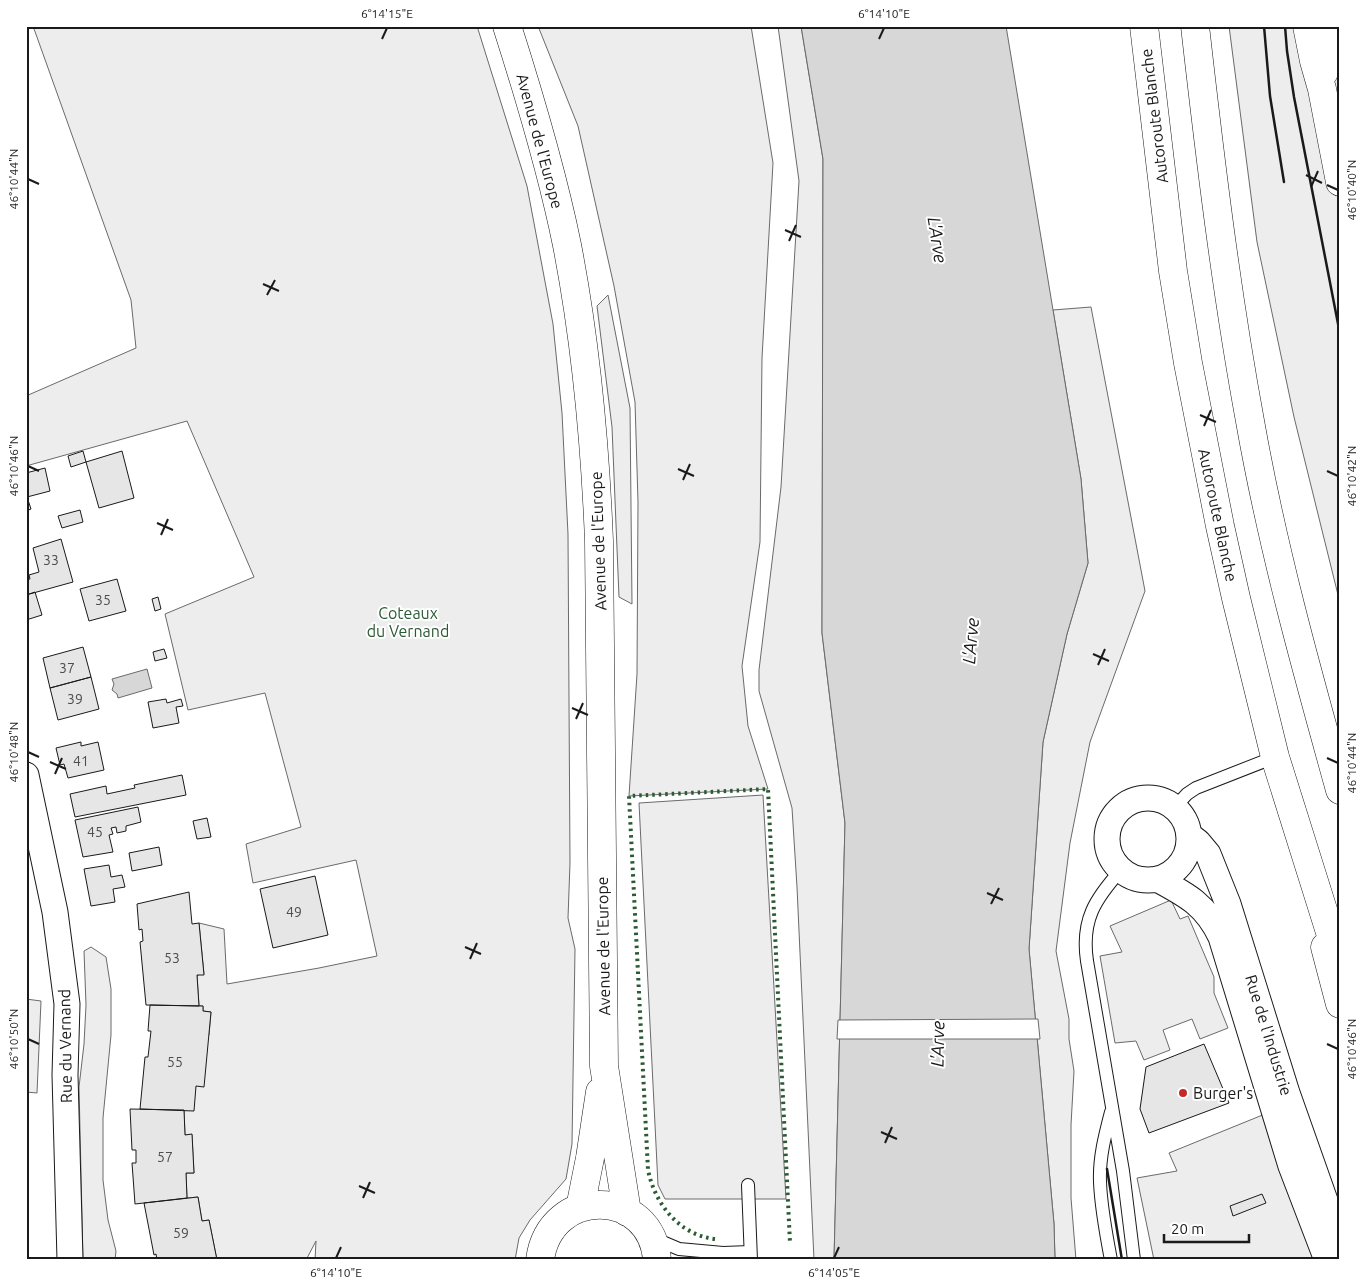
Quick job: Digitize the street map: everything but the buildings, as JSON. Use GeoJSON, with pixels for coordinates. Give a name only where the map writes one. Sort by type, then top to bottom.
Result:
{"type":"FeatureCollection","features":[{"type":"Feature","properties":{"kind":"main road","name":"Avenue de l'Europe"},"geometry":{"type":"LineString","coordinates":[[508,26],[545,153],[566,244],[580,325],[595,459],[599,542],[604,1066],[627,1212]]}},
{"type":"Feature","properties":{"kind":"main road","name":"Autoroute Blanche"},"geometry":{"type":"LineString","coordinates":[[1144,26],[1174,271],[1188,363],[1234,589],[1261,704],[1284,788],[1340,964]]}},
{"type":"Feature","properties":{"kind":"main road"},"geometry":{"type":"LineString","coordinates":[[1195,26],[1223,246],[1250,422],[1279,562],[1340,790]]}},
{"type":"Feature","properties":{"kind":"main road"},"geometry":{"type":"LineString","coordinates":[[1307,26],[1322,89],[1340,182]]}},
{"type":"Feature","properties":{"kind":"main road"},"geometry":{"type":"LineString","coordinates":[[1322,89],[1328,26]]}},
{"type":"Feature","properties":{"kind":"main road"},"geometry":{"type":"LineString","coordinates":[[1284,788],[1340,1004]]}},
{"type":"Feature","properties":{"kind":"main road","name":"Avenue de l'Europe"},"geometry":{"type":"LineString","coordinates":[[580,1208],[590,1158],[604,1066]]}},
{"type":"Feature","properties":{"kind":"main road"},"geometry":{"type":"LineString","coordinates":[[540,1260],[542,1248],[552,1228],[560,1219],[580,1208],[592,1205],[604,1205],[627,1212],[641,1223],[654,1249]]}},
{"type":"Feature","properties":{"kind":"street","name":"Rue du Vernand"},"geometry":{"type":"LineString","coordinates":[[26,776],[54,912],[67,1004],[65,1075],[70,1260]]}},
{"type":"Feature","properties":{"kind":"street"},"geometry":{"type":"LineString","coordinates":[[1121,870],[1111,857],[1107,841],[1109,825],[1118,810],[1131,801],[1148,798],[1164,801],[1175,808]]}},
{"type":"Feature","properties":{"kind":"street","name":"Rue de l'Industrie"},"geometry":{"type":"LineString","coordinates":[[1175,808],[1184,820],[1189,835],[1208,854],[1228,904],[1287,1093],[1340,1243]]}},
{"type":"Feature","properties":{"kind":"street"},"geometry":{"type":"LineString","coordinates":[[1157,879],[1170,873],[1182,863],[1188,850],[1189,835]]}},
{"type":"Feature","properties":{"kind":"street","name":"Rue de l'Industrie"},"geometry":{"type":"LineString","coordinates":[[1121,870],[1138,879],[1157,879],[1191,897],[1211,918],[1221,938],[1288,1158],[1327,1260]]}},
{"type":"Feature","properties":{"kind":"lane"},"geometry":{"type":"LineString","coordinates":[[1175,808],[1187,794],[1196,788],[1276,758]]}},
{"type":"Feature","properties":{"kind":"lane"},"geometry":{"type":"LineString","coordinates":[[1121,870],[1095,903],[1088,922],[1085,942],[1123,1171],[1134,1260]]}},
{"type":"Feature","properties":{"kind":"lane"},"geometry":{"type":"LineString","coordinates":[[1111,1260],[1104,1221],[1100,1181],[1102,1149],[1112,1108]]}},
{"type":"Feature","properties":{"kind":"lane"},"geometry":{"type":"LineString","coordinates":[[654,1249],[679,1249],[750,1256],[748,1185]]}},
{"type":"Feature","properties":{"kind":"shaded area"},"geometry":{"type":"Polygon","coordinates":[[[33,26],[477,26],[527,186],[553,324],[562,413],[568,534],[570,863],[568,918],[575,949],[572,1144],[566,1179],[530,1220],[519,1238],[515,1260],[315,1260],[316,1241],[306,1260],[217,1260],[209,1220],[202,1221],[198,1197],[187,1198],[186,1173],[194,1173],[192,1135],[185,1135],[184,1110],[196,1086],[209,1035],[211,1012],[203,1011],[203,1006],[199,1006],[197,975],[204,974],[199,923],[224,929],[227,984],[377,956],[356,860],[253,883],[246,844],[301,827],[265,693],[188,710],[165,614],[254,577],[187,421],[26,466],[26,396],[136,348],[131,300],[33,26]]]}},
{"type":"Feature","properties":{"kind":"shaded area"},"geometry":{"type":"Polygon","coordinates":[[[538,26],[751,26],[773,163],[762,358],[760,542],[742,666],[748,726],[768,789],[629,796],[637,674],[638,502],[635,402],[614,286],[578,126],[538,26]]]}},
{"type":"Feature","properties":{"kind":"shaded area"},"geometry":{"type":"Polygon","coordinates":[[[778,26],[801,26],[823,159],[822,633],[845,823],[834,1260],[814,1260],[792,808],[759,691],[759,670],[781,487],[799,181],[778,26]]]}},
{"type":"Feature","properties":{"kind":"shaded area"},"geometry":{"type":"Polygon","coordinates":[[[1229,26],[1340,26],[1340,603],[1294,417],[1257,242],[1229,26]]]}},
{"type":"Feature","properties":{"kind":"shaded area"},"geometry":{"type":"Polygon","coordinates":[[[608,295],[630,408],[632,604],[619,597],[612,427],[597,306],[608,295]]]}},
{"type":"Feature","properties":{"kind":"shaded area"},"geometry":{"type":"Polygon","coordinates":[[[1091,307],[1145,591],[1090,742],[1070,843],[1056,951],[1069,1019],[1069,1039],[1074,1071],[1071,1125],[1071,1198],[1076,1260],[1055,1260],[1054,1224],[1029,949],[1043,742],[1067,634],[1088,563],[1081,479],[1053,310],[1091,307]]]}},
{"type":"Feature","properties":{"kind":"shaded area"},"geometry":{"type":"Polygon","coordinates":[[[763,795],[786,1199],[665,1199],[658,1185],[639,803],[763,795]]]}},
{"type":"Feature","properties":{"kind":"shaded area"},"geometry":{"type":"Polygon","coordinates":[[[1171,900],[1180,919],[1188,916],[1214,977],[1214,993],[1228,1028],[1200,1039],[1192,1019],[1163,1030],[1170,1050],[1144,1060],[1136,1041],[1115,1043],[1100,956],[1122,952],[1110,926],[1171,900]]]}},
{"type":"Feature","properties":{"kind":"shaded area"},"geometry":{"type":"Polygon","coordinates":[[[91,947],[106,957],[111,989],[111,1035],[103,1118],[103,1180],[108,1220],[116,1251],[115,1260],[83,1260],[79,1087],[86,1005],[84,951],[91,947]]]}},
{"type":"Feature","properties":{"kind":"shaded area"},"geometry":{"type":"Polygon","coordinates":[[[26,999],[41,1001],[37,1093],[26,1092],[26,999]]]}},
{"type":"Feature","properties":{"kind":"shaded area"},"geometry":{"type":"Polygon","coordinates":[[[1265,1114],[1318,1260],[1154,1260],[1137,1178],[1177,1171],[1169,1153],[1265,1114]]]}},
{"type":"Feature","properties":{"kind":"water","name":"L'Arve"},"geometry":{"type":"Polygon","coordinates":[[[801,26],[1006,26],[1081,479],[1088,563],[1067,634],[1043,742],[1029,949],[1054,1224],[1055,1260],[834,1260],[845,823],[822,633],[823,159],[801,26]]]}},
{"type":"Feature","properties":{"kind":"water"},"geometry":{"type":"Polygon","coordinates":[[[147,669],[152,688],[118,698],[117,694],[112,690],[114,684],[112,679],[147,669]]]}},
{"type":"Feature","properties":{"kind":"pier"},"geometry":{"type":"Polygon","coordinates":[[[1038,1019],[1040,1039],[837,1039],[838,1020],[1038,1019]]]}},
{"type":"Feature","properties":{"kind":"hedge"},"geometry":{"type":"LineString","coordinates":[[715,1239],[690,1231],[671,1216],[656,1195],[648,1170],[629,796],[768,789],[790,1243]]}},
{"type":"Feature","properties":{"kind":"wall"},"geometry":{"type":"LineString","coordinates":[[1264,26],[1270,96],[1284,182]]}},
{"type":"Feature","properties":{"kind":"wall"},"geometry":{"type":"LineString","coordinates":[[1285,26],[1294,97],[1340,334]]}},
{"type":"Feature","properties":{"kind":"wall"},"geometry":{"type":"LineString","coordinates":[[1107,1169],[1122,1260]]}},
{"type":"Feature","properties":{"kind":"place","name":"Burger's"},"geometry":{"type":"Point","coordinates":[1183,1093]}},
{"type":"Feature","properties":{"kind":"park label","name":"Coteaux du Vernand"},"geometry":{"type":"Point","coordinates":[408,622]}}]}
